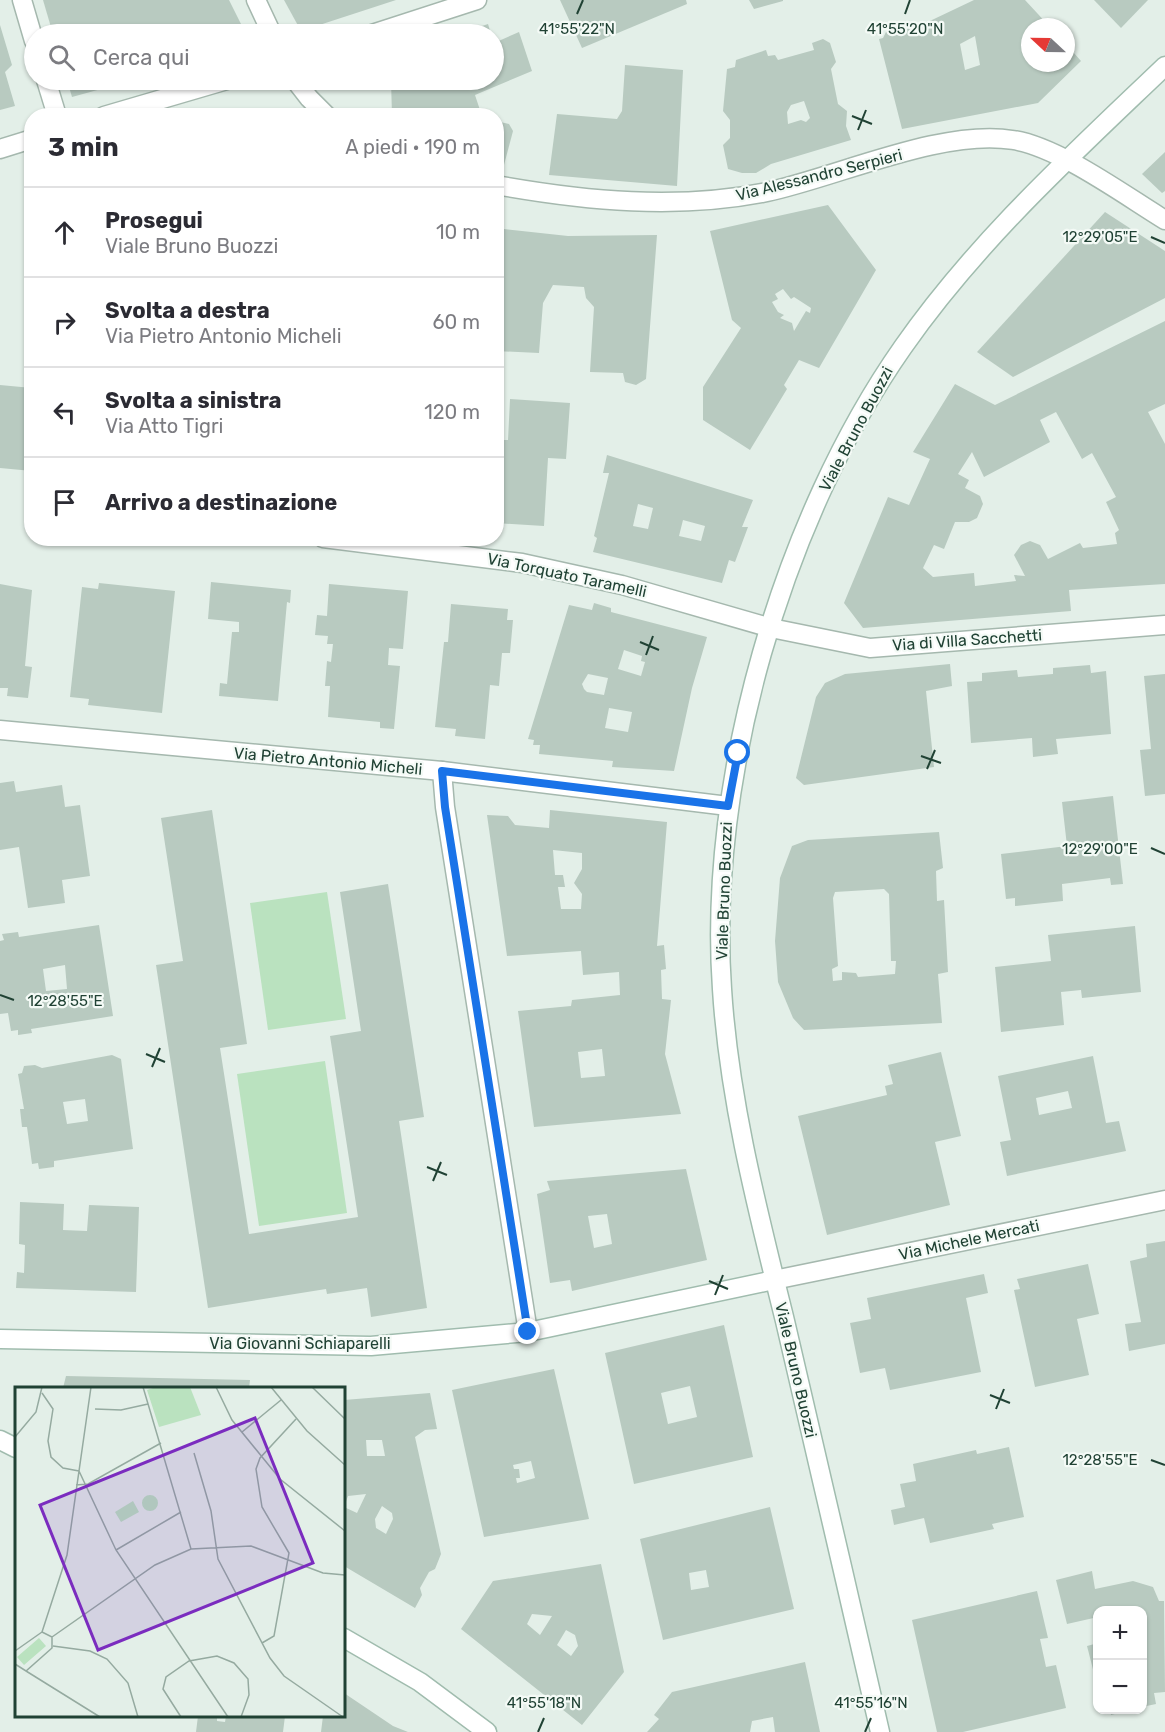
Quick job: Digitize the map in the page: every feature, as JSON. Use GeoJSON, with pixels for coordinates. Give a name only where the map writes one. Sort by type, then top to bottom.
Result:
{"type":"FeatureCollection","features":[{"type":"Feature","properties":{"kind":"street"},"geometry":{"type":"LineString","coordinates":[[22,0],[29,24]]}},
{"type":"Feature","properties":{"kind":"street"},"geometry":{"type":"LineString","coordinates":[[256,0],[267,24]]}},
{"type":"Feature","properties":{"kind":"street"},"geometry":{"type":"LineString","coordinates":[[403,24],[477,0]]}},
{"type":"Feature","properties":{"kind":"street","name":"Viale Bruno Buozzi"},"geometry":{"type":"LineString","coordinates":[[880,1732],[774,1280],[736,1098],[725,1029],[721,944],[728,806],[752,692],[788,574],[817,502],[878,385],[953,282],[1016,210],[1064,160],[1165,66]]}},
{"type":"Feature","properties":{"kind":"street"},"geometry":{"type":"LineString","coordinates":[[49,90],[55,108]]}},
{"type":"Feature","properties":{"kind":"street"},"geometry":{"type":"LineString","coordinates":[[131,108],[193,90]]}},
{"type":"Feature","properties":{"kind":"street"},"geometry":{"type":"LineString","coordinates":[[302,90],[319,108]]}},
{"type":"Feature","properties":{"kind":"street","name":"Via Alessandro Serpieri"},"geometry":{"type":"LineString","coordinates":[[504,186],[639,202],[714,200],[768,192],[930,147],[988,138],[1016,140],[1064,160],[1165,220]]}},
{"type":"Feature","properties":{"kind":"street"},"geometry":{"type":"LineString","coordinates":[[0,149],[24,142]]}},
{"type":"Feature","properties":{"kind":"street","name":"Via Torquato Taramelli"},"geometry":{"type":"LineString","coordinates":[[393,546],[532,565],[622,585],[771,628]]}},
{"type":"Feature","properties":{"kind":"street","name":"Via di Villa Sacchetti"},"geometry":{"type":"LineString","coordinates":[[771,628],[870,648],[1165,625]]}},
{"type":"Feature","properties":{"kind":"street","name":"Via Pietro Antonio Micheli"},"geometry":{"type":"LineString","coordinates":[[0,730],[442,771],[728,806]]}},
{"type":"Feature","properties":{"kind":"street"},"geometry":{"type":"LineString","coordinates":[[442,771],[445,807],[528,1332]]}},
{"type":"Feature","properties":{"kind":"street","name":"Via Michele Mercati"},"geometry":{"type":"LineString","coordinates":[[774,1280],[1165,1200]]}},
{"type":"Feature","properties":{"kind":"street","name":"Via Giovanni Schiaparelli"},"geometry":{"type":"LineString","coordinates":[[0,1339],[336,1347],[528,1332],[774,1280]]}},
{"type":"Feature","properties":{"kind":"street"},"geometry":{"type":"LineString","coordinates":[[0,1440],[15,1448]]}},
{"type":"Feature","properties":{"kind":"street"},"geometry":{"type":"LineString","coordinates":[[345,1639],[420,1682],[487,1732]]}},
{"type":"Feature","properties":{"kind":"green space"},"geometry":{"type":"Polygon","coordinates":[[[327,892],[346,1019],[268,1030],[250,903],[327,892]]]}},
{"type":"Feature","properties":{"kind":"green space"},"geometry":{"type":"Polygon","coordinates":[[[325,1061],[347,1213],[259,1226],[237,1074],[325,1061]]]}},
{"type":"Feature","properties":{"kind":"building"},"geometry":{"type":"Polygon","coordinates":[[[43,0],[229,0],[241,24],[50,24],[43,0]]]}},
{"type":"Feature","properties":{"kind":"building"},"geometry":{"type":"Polygon","coordinates":[[[284,0],[396,0],[322,24],[297,24],[284,0]]]}},
{"type":"Feature","properties":{"kind":"building"},"geometry":{"type":"Polygon","coordinates":[[[560,0],[686,0],[687,4],[582,48],[560,0]]]}},
{"type":"Feature","properties":{"kind":"building"},"geometry":{"type":"Polygon","coordinates":[[[749,0],[783,0],[783,1],[754,9],[749,0]]]}},
{"type":"Feature","properties":{"kind":"building"},"geometry":{"type":"Polygon","coordinates":[[[974,0],[1025,0],[1042,18],[1021,18],[1021,72],[1070,72],[1038,103],[902,129],[879,39],[883,38],[886,32],[895,28],[913,29],[974,0]],[[975,36],[960,44],[965,70],[980,65],[975,36]]]}},
{"type":"Feature","properties":{"kind":"building"},"geometry":{"type":"Polygon","coordinates":[[[1094,0],[1148,0],[1121,28],[1094,0]]]}},
{"type":"Feature","properties":{"kind":"building"},"geometry":{"type":"Polygon","coordinates":[[[0,25],[12,65],[5,72],[15,106],[0,110],[0,25]]]}},
{"type":"Feature","properties":{"kind":"building"},"geometry":{"type":"Polygon","coordinates":[[[519,32],[532,71],[504,83],[504,39],[519,32]]]}},
{"type":"Feature","properties":{"kind":"building"},"geometry":{"type":"Polygon","coordinates":[[[823,39],[830,43],[836,62],[831,69],[838,104],[847,111],[846,126],[851,140],[771,164],[756,173],[742,173],[728,169],[723,145],[730,138],[730,120],[723,111],[727,69],[735,67],[736,60],[766,50],[768,56],[775,55],[778,60],[814,50],[812,43],[823,39]],[[804,101],[791,105],[787,112],[788,124],[801,120],[806,122],[810,118],[804,101]]]}},
{"type":"Feature","properties":{"kind":"building"},"geometry":{"type":"Polygon","coordinates":[[[1075,54],[1081,61],[1075,67],[1075,54]]]}},
{"type":"Feature","properties":{"kind":"building"},"geometry":{"type":"Polygon","coordinates":[[[625,65],[683,70],[677,186],[549,175],[557,114],[617,119],[622,111],[625,65]]]}},
{"type":"Feature","properties":{"kind":"building"},"geometry":{"type":"Polygon","coordinates":[[[70,90],[98,90],[72,97],[70,90]]]}},
{"type":"Feature","properties":{"kind":"building"},"geometry":{"type":"Polygon","coordinates":[[[391,90],[487,90],[475,95],[479,108],[392,108],[391,90]]]}},
{"type":"Feature","properties":{"kind":"building"},"geometry":{"type":"Polygon","coordinates":[[[504,123],[509,124],[513,131],[504,165],[504,123]]]}},
{"type":"Feature","properties":{"kind":"building"},"geometry":{"type":"Polygon","coordinates":[[[1165,152],[1165,191],[1162,193],[1142,174],[1165,152]]]}},
{"type":"Feature","properties":{"kind":"building"},"geometry":{"type":"Polygon","coordinates":[[[828,205],[876,270],[819,368],[799,360],[784,385],[787,389],[750,450],[703,420],[703,387],[741,328],[732,320],[710,231],[828,205]],[[783,289],[775,294],[778,299],[772,302],[778,312],[784,315],[780,318],[792,323],[794,331],[806,311],[810,313],[811,308],[794,297],[791,299],[783,289]]]}},
{"type":"Feature","properties":{"kind":"building"},"geometry":{"type":"Polygon","coordinates":[[[1105,212],[1165,251],[1165,298],[1013,377],[977,352],[1105,212]]]}},
{"type":"Feature","properties":{"kind":"building"},"geometry":{"type":"Polygon","coordinates":[[[504,229],[568,236],[657,235],[646,379],[636,385],[625,382],[623,373],[590,372],[594,307],[586,298],[584,287],[553,285],[543,303],[539,353],[504,351],[504,229]]]}},
{"type":"Feature","properties":{"kind":"building"},"geometry":{"type":"Polygon","coordinates":[[[1165,321],[1165,404],[1148,412],[1165,444],[1165,584],[1069,590],[1071,611],[863,628],[844,603],[888,497],[909,505],[930,459],[913,452],[955,384],[995,405],[1165,321]],[[1056,412],[1040,420],[1050,442],[984,477],[972,452],[958,474],[969,480],[965,488],[980,496],[983,504],[977,518],[969,522],[955,522],[944,549],[934,545],[923,568],[933,577],[974,573],[975,586],[1016,581],[1014,575],[1025,576],[1014,555],[1021,545],[1030,541],[1040,545],[1048,559],[1080,543],[1083,548],[1117,544],[1115,533],[1119,530],[1106,502],[1116,497],[1092,453],[1082,459],[1056,412]]]}},
{"type":"Feature","properties":{"kind":"building"},"geometry":{"type":"Polygon","coordinates":[[[0,385],[24,387],[24,470],[0,468],[0,385]]]}},
{"type":"Feature","properties":{"kind":"building"},"geometry":{"type":"Polygon","coordinates":[[[510,399],[570,403],[566,459],[548,458],[544,526],[504,524],[504,440],[508,440],[510,399]]]}},
{"type":"Feature","properties":{"kind":"building"},"geometry":{"type":"Polygon","coordinates":[[[607,455],[753,500],[742,527],[748,527],[735,562],[729,560],[722,583],[593,552],[597,538],[594,536],[609,473],[603,473],[607,455]],[[638,504],[633,526],[648,529],[653,508],[638,504]],[[683,520],[679,536],[701,541],[705,526],[683,520]]]}},
{"type":"Feature","properties":{"kind":"building"},"geometry":{"type":"Polygon","coordinates":[[[211,582],[291,590],[290,603],[287,602],[278,701],[219,696],[220,683],[227,684],[232,632],[239,632],[239,622],[208,619],[211,582]]]}},
{"type":"Feature","properties":{"kind":"building"},"geometry":{"type":"Polygon","coordinates":[[[99,583],[175,591],[162,713],[88,705],[89,699],[70,697],[82,587],[98,589],[99,583]]]}},
{"type":"Feature","properties":{"kind":"building"},"geometry":{"type":"Polygon","coordinates":[[[0,584],[32,590],[25,666],[32,667],[28,698],[7,696],[8,688],[0,688],[0,584]]]}},
{"type":"Feature","properties":{"kind":"building"},"geometry":{"type":"Polygon","coordinates":[[[329,584],[408,591],[403,649],[389,648],[388,665],[400,666],[394,729],[380,728],[380,722],[328,717],[330,686],[325,686],[327,661],[331,662],[333,644],[327,644],[328,636],[315,635],[317,615],[327,616],[329,584]]]}},
{"type":"Feature","properties":{"kind":"building"},"geometry":{"type":"Polygon","coordinates":[[[594,603],[611,608],[611,612],[707,637],[692,688],[674,771],[612,767],[613,761],[539,754],[540,745],[533,745],[534,740],[528,739],[569,605],[592,610],[594,603]],[[624,650],[618,669],[641,676],[645,662],[641,661],[642,656],[624,650]],[[588,674],[582,684],[587,692],[604,695],[608,678],[588,674]],[[609,708],[605,728],[628,732],[632,712],[609,708]]]}},
{"type":"Feature","properties":{"kind":"building"},"geometry":{"type":"Polygon","coordinates":[[[451,604],[508,609],[507,620],[513,620],[510,653],[502,653],[499,686],[490,685],[485,739],[455,736],[456,729],[435,727],[444,642],[448,642],[451,604]]]}},
{"type":"Feature","properties":{"kind":"building"},"geometry":{"type":"Polygon","coordinates":[[[950,664],[952,686],[926,691],[934,767],[804,785],[796,778],[816,697],[825,683],[845,674],[950,664]]]}},
{"type":"Feature","properties":{"kind":"building"},"geometry":{"type":"Polygon","coordinates":[[[1090,665],[1091,673],[1106,671],[1111,734],[1056,739],[1058,754],[1033,757],[1032,738],[971,743],[967,682],[982,681],[982,673],[1017,670],[1018,677],[1053,674],[1053,668],[1090,665]]]}},
{"type":"Feature","properties":{"kind":"building"},"geometry":{"type":"Polygon","coordinates":[[[1165,674],[1165,794],[1145,796],[1140,750],[1151,749],[1144,676],[1165,674]]]}},
{"type":"Feature","properties":{"kind":"building"},"geometry":{"type":"Polygon","coordinates":[[[14,781],[16,792],[62,785],[65,807],[80,805],[90,876],[62,880],[65,903],[28,908],[19,847],[0,850],[0,783],[14,781]]]}},
{"type":"Feature","properties":{"kind":"building"},"geometry":{"type":"Polygon","coordinates":[[[1113,796],[1123,884],[1111,885],[1110,878],[1062,884],[1063,901],[1015,906],[1015,898],[1006,899],[1001,854],[1067,846],[1062,802],[1113,796]]]}},
{"type":"Feature","properties":{"kind":"building"},"geometry":{"type":"Polygon","coordinates":[[[212,810],[247,1044],[220,1048],[249,1234],[358,1217],[330,1036],[361,1031],[340,892],[388,884],[424,1117],[399,1121],[427,1308],[371,1317],[367,1288],[327,1294],[326,1289],[208,1308],[156,965],[183,961],[161,818],[212,810]]]}},
{"type":"Feature","properties":{"kind":"building"},"geometry":{"type":"Polygon","coordinates":[[[550,810],[667,822],[657,946],[664,945],[666,969],[661,970],[662,999],[671,1000],[665,1054],[681,1114],[534,1127],[518,1011],[571,1006],[572,1000],[620,995],[619,972],[583,975],[581,951],[507,956],[487,815],[508,816],[515,825],[549,828],[550,810]],[[553,850],[555,875],[563,875],[565,887],[558,887],[561,909],[581,909],[582,894],[574,883],[582,869],[582,853],[553,850]],[[602,1049],[578,1052],[581,1078],[605,1076],[602,1049]]]}},
{"type":"Feature","properties":{"kind":"building"},"geometry":{"type":"Polygon","coordinates":[[[939,832],[943,868],[936,871],[937,901],[944,900],[948,972],[938,974],[942,1023],[804,1030],[793,1018],[778,982],[775,941],[780,878],[792,846],[808,840],[939,832]],[[884,889],[835,892],[833,898],[838,966],[832,969],[833,981],[842,980],[842,972],[856,973],[858,977],[895,974],[896,961],[891,961],[889,894],[884,889]]]}},
{"type":"Feature","properties":{"kind":"building"},"geometry":{"type":"Polygon","coordinates":[[[99,925],[113,1016],[31,1029],[32,1033],[18,1035],[18,1030],[11,1031],[8,1013],[0,1014],[0,941],[4,940],[2,934],[18,932],[19,937],[99,925]],[[65,965],[43,969],[46,991],[67,989],[65,965]]]}},
{"type":"Feature","properties":{"kind":"building"},"geometry":{"type":"Polygon","coordinates":[[[1135,926],[1141,992],[1082,998],[1081,990],[1061,992],[1064,1025],[1001,1032],[995,967],[1051,961],[1048,935],[1135,926]]]}},
{"type":"Feature","properties":{"kind":"building"},"geometry":{"type":"Polygon","coordinates":[[[941,1052],[961,1136],[935,1142],[950,1205],[827,1235],[798,1116],[887,1095],[885,1086],[893,1084],[888,1065],[941,1052]]]}},
{"type":"Feature","properties":{"kind":"building"},"geometry":{"type":"Polygon","coordinates":[[[112,1055],[121,1059],[133,1149],[54,1161],[54,1167],[39,1169],[38,1163],[32,1164],[27,1127],[22,1127],[20,1109],[24,1109],[18,1074],[22,1073],[24,1066],[35,1065],[42,1068],[112,1055]],[[85,1099],[63,1102],[67,1124],[88,1121],[85,1099]]]}},
{"type":"Feature","properties":{"kind":"building"},"geometry":{"type":"Polygon","coordinates":[[[1093,1056],[1106,1123],[1119,1121],[1126,1151],[1007,1176],[1000,1142],[1011,1140],[998,1076],[1093,1056]],[[1068,1091],[1036,1098],[1039,1115],[1072,1108],[1068,1091]]]}},
{"type":"Feature","properties":{"kind":"building"},"geometry":{"type":"Polygon","coordinates":[[[686,1169],[707,1260],[572,1291],[570,1280],[550,1283],[537,1194],[550,1190],[547,1181],[686,1169]],[[607,1214],[588,1216],[594,1248],[612,1244],[607,1214]]]}},
{"type":"Feature","properties":{"kind":"building"},"geometry":{"type":"Polygon","coordinates":[[[20,1202],[64,1204],[63,1230],[87,1231],[89,1205],[139,1207],[136,1292],[16,1288],[17,1272],[24,1273],[25,1245],[19,1244],[20,1202]]]}},
{"type":"Feature","properties":{"kind":"building"},"geometry":{"type":"Polygon","coordinates":[[[1165,1241],[1165,1344],[1129,1351],[1125,1324],[1141,1322],[1130,1261],[1147,1257],[1146,1244],[1165,1241]]]}},
{"type":"Feature","properties":{"kind":"building"},"geometry":{"type":"Polygon","coordinates":[[[1088,1264],[1099,1314],[1077,1319],[1089,1375],[1035,1387],[1014,1290],[1020,1289],[1017,1279],[1088,1264]]]}},
{"type":"Feature","properties":{"kind":"building"},"geometry":{"type":"Polygon","coordinates":[[[984,1274],[988,1293],[966,1298],[981,1372],[890,1390],[885,1368],[860,1373],[850,1323],[871,1319],[867,1298],[984,1274]]]}},
{"type":"Feature","properties":{"kind":"building"},"geometry":{"type":"Polygon","coordinates":[[[724,1325],[753,1457],[634,1484],[605,1353],[724,1325]],[[690,1386],[661,1393],[668,1424],[697,1417],[690,1386]]]}},
{"type":"Feature","properties":{"kind":"building"},"geometry":{"type":"Polygon","coordinates":[[[554,1369],[589,1519],[484,1537],[452,1390],[554,1369]],[[531,1461],[513,1465],[514,1469],[519,1469],[520,1478],[516,1478],[517,1483],[535,1478],[531,1461]]]}},
{"type":"Feature","properties":{"kind":"building"},"geometry":{"type":"Polygon","coordinates":[[[66,1376],[250,1380],[249,1387],[63,1387],[66,1376]]]}},
{"type":"Feature","properties":{"kind":"building"},"geometry":{"type":"Polygon","coordinates":[[[430,1393],[437,1429],[425,1430],[415,1437],[441,1554],[435,1569],[429,1572],[420,1588],[422,1595],[415,1608],[345,1567],[345,1507],[357,1513],[366,1494],[348,1496],[345,1504],[345,1400],[430,1393]],[[366,1440],[367,1456],[385,1456],[382,1440],[366,1440]],[[382,1506],[375,1519],[376,1528],[386,1534],[393,1519],[392,1513],[382,1506]]]}},
{"type":"Feature","properties":{"kind":"building"},"geometry":{"type":"Polygon","coordinates":[[[1009,1447],[1024,1517],[992,1524],[994,1529],[930,1543],[924,1518],[894,1525],[891,1510],[905,1507],[900,1484],[916,1481],[913,1464],[976,1450],[977,1454],[1009,1447]]]}},
{"type":"Feature","properties":{"kind":"building"},"geometry":{"type":"Polygon","coordinates":[[[770,1507],[794,1609],[663,1640],[640,1539],[770,1507]],[[706,1570],[689,1573],[691,1590],[709,1587],[706,1570]]]}},
{"type":"Feature","properties":{"kind":"building"},"geometry":{"type":"Polygon","coordinates":[[[601,1564],[624,1672],[582,1725],[461,1629],[493,1581],[601,1564]],[[532,1614],[527,1624],[540,1635],[552,1616],[532,1614]],[[566,1630],[557,1645],[571,1656],[578,1646],[575,1635],[566,1630]]]}},
{"type":"Feature","properties":{"kind":"building"},"geometry":{"type":"Polygon","coordinates":[[[1092,1571],[1095,1589],[1133,1581],[1153,1587],[1159,1601],[1164,1601],[1165,1692],[1154,1693],[1156,1704],[1147,1706],[1147,1606],[1093,1606],[1093,1618],[1067,1624],[1056,1580],[1092,1571]]]}},
{"type":"Feature","properties":{"kind":"building"},"geometry":{"type":"Polygon","coordinates":[[[1037,1591],[1048,1638],[1040,1639],[1046,1667],[1056,1665],[1066,1708],[963,1732],[937,1732],[912,1620],[1037,1591]]]}},
{"type":"Feature","properties":{"kind":"building"},"geometry":{"type":"Polygon","coordinates":[[[1093,1644],[1093,1669],[1087,1646],[1093,1644]]]}},
{"type":"Feature","properties":{"kind":"building"},"geometry":{"type":"Polygon","coordinates":[[[805,1662],[820,1732],[775,1732],[773,1717],[752,1721],[750,1732],[647,1732],[659,1719],[654,1715],[672,1692],[805,1662]]]}},
{"type":"Feature","properties":{"kind":"building"},"geometry":{"type":"Polygon","coordinates":[[[345,1694],[393,1726],[408,1732],[321,1732],[323,1717],[345,1717],[345,1694]]]}},
{"type":"Feature","properties":{"kind":"building"},"geometry":{"type":"Polygon","coordinates":[[[198,1717],[217,1717],[217,1721],[225,1722],[226,1717],[285,1717],[283,1732],[196,1732],[198,1717]]]}},
{"type":"Feature","properties":{"kind":"route"},"geometry":{"type":"LineString","coordinates":[[528,1332],[445,807],[442,771],[728,806],[738,753]]}}]}
